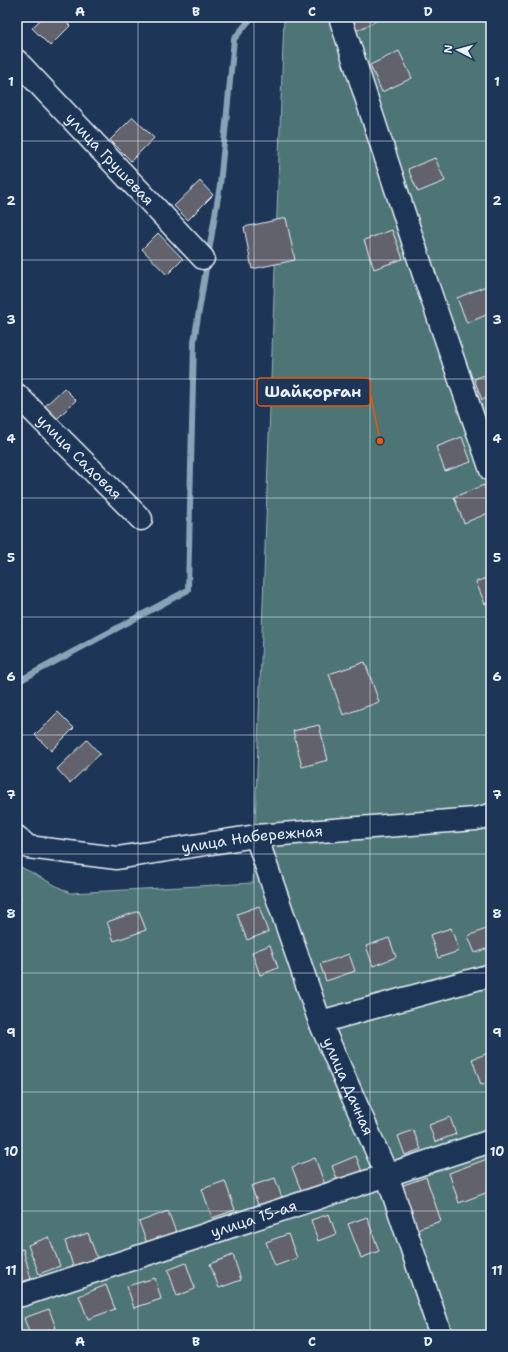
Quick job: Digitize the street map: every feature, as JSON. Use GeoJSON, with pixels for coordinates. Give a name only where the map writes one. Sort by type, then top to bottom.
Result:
{"type":"FeatureCollection","features":[{"type":"Feature","properties":{"kind":"street"},"geometry":{"type":"LineString","coordinates":[[340,17],[426,281],[491,470]]}},
{"type":"Feature","properties":{"kind":"street","name":"улица Грушевая"},"geometry":{"type":"LineString","coordinates":[[17,61],[203,258]]}},
{"type":"Feature","properties":{"kind":"street","name":"улица Садовая"},"geometry":{"type":"LineString","coordinates":[[17,395],[141,519]]}},
{"type":"Feature","properties":{"kind":"street","name":"улица Набережная"},"geometry":{"type":"LineString","coordinates":[[17,837],[28,847],[117,858],[256,836],[475,819],[491,815]]}},
{"type":"Feature","properties":{"kind":"street","name":"улица Дачная"},"geometry":{"type":"LineString","coordinates":[[256,836],[320,1022],[388,1175],[441,1335]]}},
{"type":"Feature","properties":{"kind":"street"},"geometry":{"type":"LineString","coordinates":[[320,1022],[491,975]]}},
{"type":"Feature","properties":{"kind":"street","name":"улица 15-ая"},"geometry":{"type":"LineString","coordinates":[[17,1296],[22,1296],[491,1141]]}},
{"type":"Feature","properties":{"kind":"green space"},"geometry":{"type":"Polygon","coordinates":[[[284,17],[491,17],[491,1335],[17,1335],[17,865],[70,893],[253,883],[284,17]]]}},
{"type":"Feature","properties":{"kind":"building"},"geometry":{"type":"Polygon","coordinates":[[[43,17],[62,17],[70,26],[50,46],[32,28],[43,17]]]}},
{"type":"Feature","properties":{"kind":"building"},"geometry":{"type":"Polygon","coordinates":[[[350,17],[384,17],[356,31],[350,17]]]}},
{"type":"Feature","properties":{"kind":"building"},"geometry":{"type":"Polygon","coordinates":[[[399,51],[412,78],[382,92],[370,65],[399,51]]]}},
{"type":"Feature","properties":{"kind":"building"},"geometry":{"type":"Polygon","coordinates":[[[133,117],[154,138],[131,161],[110,140],[133,117]]]}},
{"type":"Feature","properties":{"kind":"building"},"geometry":{"type":"Polygon","coordinates":[[[435,158],[445,181],[418,192],[408,169],[435,158]]]}},
{"type":"Feature","properties":{"kind":"building"},"geometry":{"type":"Polygon","coordinates":[[[200,181],[213,195],[188,220],[174,206],[200,181]]]}},
{"type":"Feature","properties":{"kind":"building"},"geometry":{"type":"Polygon","coordinates":[[[286,218],[295,260],[252,269],[244,227],[286,218]]]}},
{"type":"Feature","properties":{"kind":"building"},"geometry":{"type":"Polygon","coordinates":[[[392,230],[403,259],[374,269],[364,240],[392,230]]]}},
{"type":"Feature","properties":{"kind":"building"},"geometry":{"type":"Polygon","coordinates":[[[158,233],[183,259],[167,275],[142,249],[158,233]]]}},
{"type":"Feature","properties":{"kind":"building"},"geometry":{"type":"Polygon","coordinates":[[[486,286],[491,298],[491,313],[467,323],[457,298],[486,286]]]}},
{"type":"Feature","properties":{"kind":"building"},"geometry":{"type":"Polygon","coordinates":[[[491,373],[491,396],[482,400],[474,379],[491,373]]]}},
{"type":"Feature","properties":{"kind":"building"},"geometry":{"type":"Polygon","coordinates":[[[64,388],[76,400],[57,419],[45,406],[64,388]]]}},
{"type":"Feature","properties":{"kind":"building"},"geometry":{"type":"Polygon","coordinates":[[[462,437],[471,462],[445,471],[436,447],[462,437]]]}},
{"type":"Feature","properties":{"kind":"building"},"geometry":{"type":"Polygon","coordinates":[[[484,485],[491,504],[491,512],[464,523],[454,497],[484,485]]]}},
{"type":"Feature","properties":{"kind":"building"},"geometry":{"type":"Polygon","coordinates":[[[491,576],[491,602],[485,604],[476,582],[491,576]]]}},
{"type":"Feature","properties":{"kind":"building"},"geometry":{"type":"Polygon","coordinates":[[[365,662],[379,702],[343,715],[329,674],[365,662]]]}},
{"type":"Feature","properties":{"kind":"building"},"geometry":{"type":"Polygon","coordinates":[[[58,712],[74,728],[51,751],[35,735],[58,712]]]}},
{"type":"Feature","properties":{"kind":"building"},"geometry":{"type":"Polygon","coordinates":[[[319,725],[328,760],[302,767],[293,731],[319,725]]]}},
{"type":"Feature","properties":{"kind":"building"},"geometry":{"type":"Polygon","coordinates":[[[87,740],[100,754],[70,783],[57,769],[87,740]]]}},
{"type":"Feature","properties":{"kind":"building"},"geometry":{"type":"Polygon","coordinates":[[[17,888],[21,898],[17,900],[17,888]]]}},
{"type":"Feature","properties":{"kind":"building"},"geometry":{"type":"Polygon","coordinates":[[[259,906],[268,932],[247,940],[237,914],[259,906]]]}},
{"type":"Feature","properties":{"kind":"building"},"geometry":{"type":"Polygon","coordinates":[[[139,911],[146,930],[114,941],[107,922],[139,911]]]}},
{"type":"Feature","properties":{"kind":"building"},"geometry":{"type":"Polygon","coordinates":[[[491,927],[491,947],[475,953],[468,936],[491,927]]]}},
{"type":"Feature","properties":{"kind":"building"},"geometry":{"type":"Polygon","coordinates":[[[451,928],[459,951],[438,958],[430,935],[451,928]]]}},
{"type":"Feature","properties":{"kind":"building"},"geometry":{"type":"Polygon","coordinates":[[[389,938],[396,957],[373,966],[366,946],[389,938]]]}},
{"type":"Feature","properties":{"kind":"building"},"geometry":{"type":"Polygon","coordinates":[[[270,945],[278,968],[260,975],[252,952],[270,945]]]}},
{"type":"Feature","properties":{"kind":"building"},"geometry":{"type":"Polygon","coordinates":[[[349,954],[355,971],[326,981],[320,964],[349,954]]]}},
{"type":"Feature","properties":{"kind":"building"},"geometry":{"type":"Polygon","coordinates":[[[489,1053],[491,1059],[491,1082],[481,1085],[472,1059],[489,1053]]]}},
{"type":"Feature","properties":{"kind":"building"},"geometry":{"type":"Polygon","coordinates":[[[450,1117],[456,1134],[435,1142],[429,1125],[450,1117]]]}},
{"type":"Feature","properties":{"kind":"building"},"geometry":{"type":"Polygon","coordinates":[[[413,1130],[421,1149],[405,1155],[398,1136],[413,1130]]]}},
{"type":"Feature","properties":{"kind":"building"},"geometry":{"type":"Polygon","coordinates":[[[356,1156],[362,1172],[338,1182],[332,1166],[356,1156]]]}},
{"type":"Feature","properties":{"kind":"building"},"geometry":{"type":"Polygon","coordinates":[[[315,1158],[325,1185],[302,1193],[292,1167],[315,1158]]]}},
{"type":"Feature","properties":{"kind":"building"},"geometry":{"type":"Polygon","coordinates":[[[487,1159],[491,1170],[491,1191],[459,1203],[449,1173],[487,1159]]]}},
{"type":"Feature","properties":{"kind":"building"},"geometry":{"type":"Polygon","coordinates":[[[426,1177],[441,1221],[417,1229],[401,1186],[426,1177]]]}},
{"type":"Feature","properties":{"kind":"building"},"geometry":{"type":"Polygon","coordinates":[[[275,1178],[282,1198],[259,1207],[251,1186],[275,1178]]]}},
{"type":"Feature","properties":{"kind":"building"},"geometry":{"type":"Polygon","coordinates":[[[225,1181],[235,1210],[212,1218],[202,1189],[225,1181]]]}},
{"type":"Feature","properties":{"kind":"building"},"geometry":{"type":"Polygon","coordinates":[[[168,1211],[177,1235],[148,1246],[139,1222],[168,1211]]]}},
{"type":"Feature","properties":{"kind":"building"},"geometry":{"type":"Polygon","coordinates":[[[329,1214],[336,1234],[318,1241],[311,1220],[329,1214]]]}},
{"type":"Feature","properties":{"kind":"building"},"geometry":{"type":"Polygon","coordinates":[[[367,1217],[379,1251],[361,1258],[348,1224],[367,1217]]]}},
{"type":"Feature","properties":{"kind":"building"},"geometry":{"type":"Polygon","coordinates":[[[88,1233],[97,1258],[73,1266],[65,1241],[88,1233]]]}},
{"type":"Feature","properties":{"kind":"building"},"geometry":{"type":"Polygon","coordinates":[[[288,1234],[297,1258],[275,1266],[266,1242],[288,1234]]]}},
{"type":"Feature","properties":{"kind":"building"},"geometry":{"type":"Polygon","coordinates":[[[49,1237],[60,1266],[39,1274],[28,1245],[49,1237]]]}},
{"type":"Feature","properties":{"kind":"building"},"geometry":{"type":"Polygon","coordinates":[[[23,1249],[31,1279],[17,1283],[17,1251],[23,1249]]]}},
{"type":"Feature","properties":{"kind":"building"},"geometry":{"type":"Polygon","coordinates":[[[233,1255],[241,1280],[219,1288],[210,1264],[233,1255]]]}},
{"type":"Feature","properties":{"kind":"building"},"geometry":{"type":"Polygon","coordinates":[[[186,1263],[195,1289],[177,1296],[168,1270],[186,1263]]]}},
{"type":"Feature","properties":{"kind":"building"},"geometry":{"type":"Polygon","coordinates":[[[155,1278],[161,1299],[134,1308],[127,1286],[155,1278]]]}},
{"type":"Feature","properties":{"kind":"building"},"geometry":{"type":"Polygon","coordinates":[[[106,1285],[115,1309],[88,1319],[79,1296],[106,1285]]]}},
{"type":"Feature","properties":{"kind":"building"},"geometry":{"type":"Polygon","coordinates":[[[49,1309],[56,1328],[38,1335],[30,1335],[24,1318],[49,1309]]]}},
{"type":"Feature","properties":{"kind":"waterway"},"geometry":{"type":"LineString","coordinates":[[17,682],[188,590],[194,341],[220,185],[234,39],[252,17]]}},
{"type":"Feature","properties":{"kind":"place","name":"Шайқорған"},"geometry":{"type":"Point","coordinates":[380,441]}}]}
